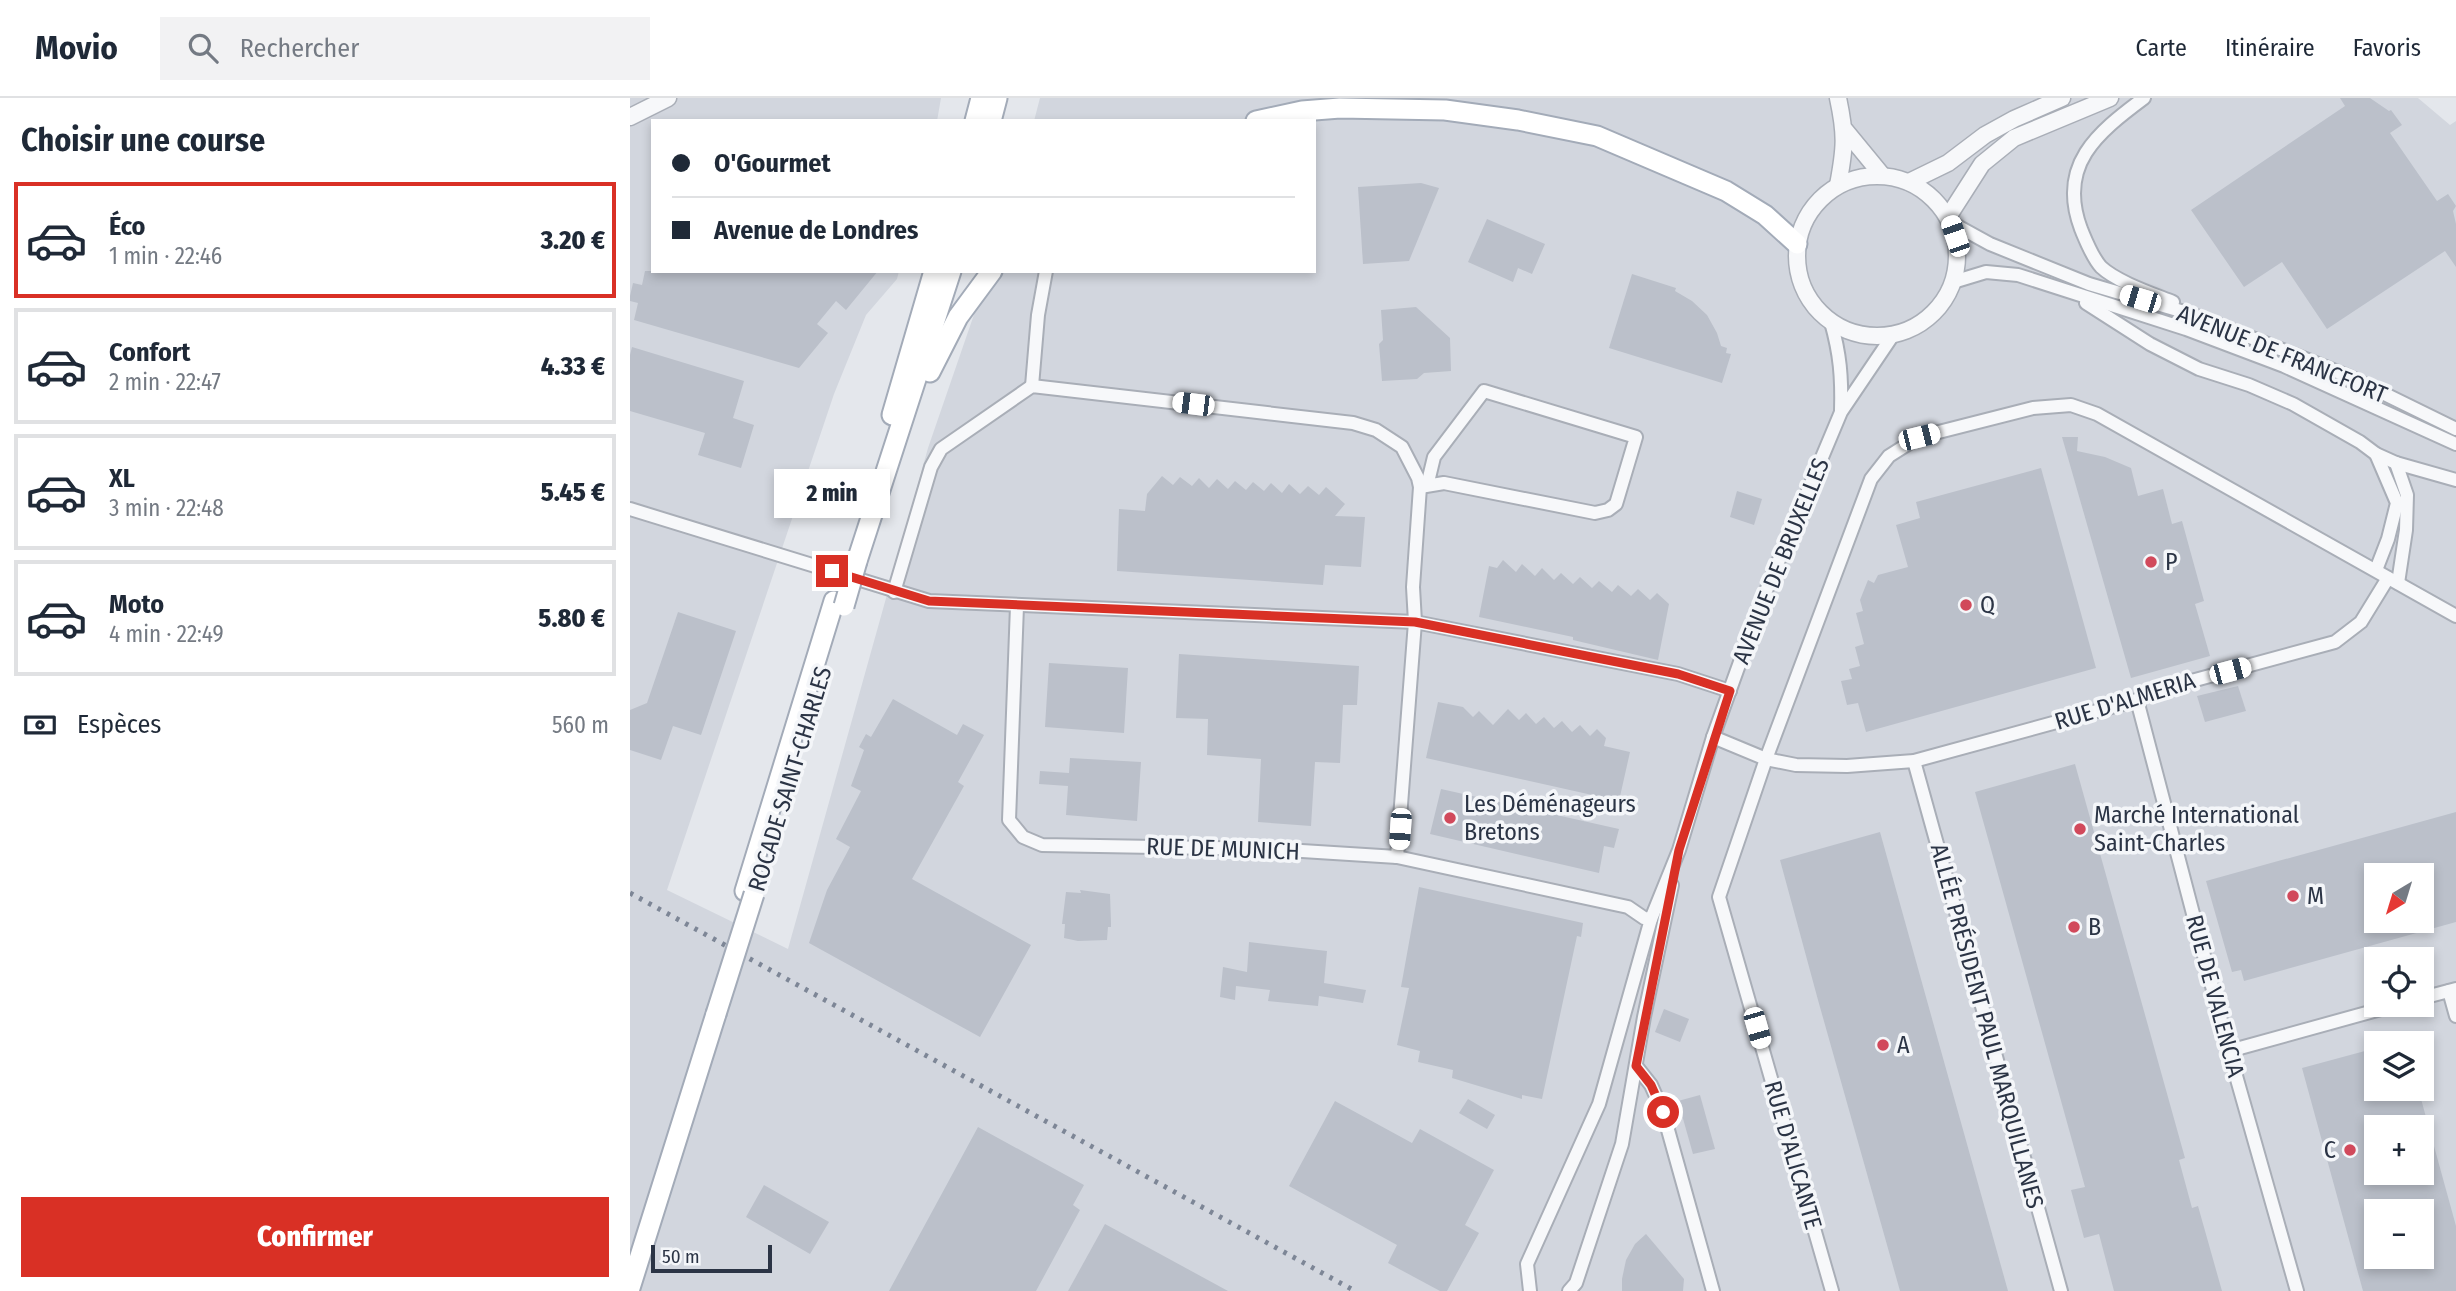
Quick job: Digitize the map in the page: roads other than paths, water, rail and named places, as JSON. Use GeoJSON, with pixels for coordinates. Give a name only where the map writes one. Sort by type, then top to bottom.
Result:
{"type":"FeatureCollection","features":[{"type":"Feature","properties":{"kind":"main road"},"geometry":{"type":"LineString","coordinates":[[976,119],[981,98]]}},
{"type":"Feature","properties":{"kind":"main road"},"geometry":{"type":"LineString","coordinates":[[992,119],[997,98]]}},
{"type":"Feature","properties":{"kind":"main road"},"geometry":{"type":"LineString","coordinates":[[1265,119],[1302,111],[1340,108],[1446,110],[1518,120],[1597,136],[1726,191],[1765,215],[1797,244]]}},
{"type":"Feature","properties":{"kind":"main road","name":"ROCADE SAINT-CHARLES"},"geometry":{"type":"LineString","coordinates":[[630,1253],[750,893],[853,559],[933,273]]}},
{"type":"Feature","properties":{"kind":"main road","name":"ROCADE SAINT-CHARLES"},"geometry":{"type":"LineString","coordinates":[[853,559],[871,523],[950,273]]}},
{"type":"Feature","properties":{"kind":"main road"},"geometry":{"type":"LineString","coordinates":[[871,523],[934,362],[958,317],[991,273]]}},
{"type":"Feature","properties":{"kind":"main road","name":"ROCADE SAINT-CHARLES"},"geometry":{"type":"LineString","coordinates":[[630,1288],[712,1012]]}},
{"type":"Feature","properties":{"kind":"street"},"geometry":{"type":"LineString","coordinates":[[630,117],[668,98]]}},
{"type":"Feature","properties":{"kind":"street"},"geometry":{"type":"LineString","coordinates":[[1838,98],[1845,130],[1844,156],[1838,185]]}},
{"type":"Feature","properties":{"kind":"street"},"geometry":{"type":"LineString","coordinates":[[1909,182],[1948,163],[1985,135],[2014,119],[2062,98]]}},
{"type":"Feature","properties":{"kind":"street"},"geometry":{"type":"LineString","coordinates":[[1949,219],[1982,164],[2014,138],[2110,98]]}},
{"type":"Feature","properties":{"kind":"street"},"geometry":{"type":"LineString","coordinates":[[2144,98],[2112,121],[2090,145],[2074,176],[2074,210],[2086,242],[2101,267],[2136,288],[2233,324],[2308,360]]}},
{"type":"Feature","properties":{"kind":"street"},"geometry":{"type":"LineString","coordinates":[[1845,130],[1882,175]]}},
{"type":"Feature","properties":{"kind":"street"},"geometry":{"type":"LineString","coordinates":[[1882,175],[1909,182],[1931,196],[1949,219],[1958,252],[1953,282],[1944,301],[1930,316],[1913,328],[1893,335],[1872,336],[1850,332],[1831,322],[1814,307],[1803,288],[1797,266],[1797,244],[1804,220],[1818,200],[1838,185],[1859,177],[1882,175]]}},
{"type":"Feature","properties":{"kind":"street","name":"AVENUE DE FRANCFORT"},"geometry":{"type":"LineString","coordinates":[[1949,219],[1990,244],[2089,285],[2191,314],[2350,377],[2456,429]]}},
{"type":"Feature","properties":{"kind":"street","name":"AVENUE DE FRANCFORT"},"geometry":{"type":"LineString","coordinates":[[1953,282],[1986,272],[2018,275],[2186,329],[2284,366],[2456,444]]}},
{"type":"Feature","properties":{"kind":"street"},"geometry":{"type":"LineString","coordinates":[[1032,386],[1038,315],[1046,273]]}},
{"type":"Feature","properties":{"kind":"street"},"geometry":{"type":"LineString","coordinates":[[2074,295],[2150,344],[2199,369],[2249,385],[2293,404],[2376,454],[2396,463],[2456,480]]}},
{"type":"Feature","properties":{"kind":"street","name":"AVENUE DE BRUXELLES"},"geometry":{"type":"LineString","coordinates":[[1831,322],[1840,356],[1840,412]]}},
{"type":"Feature","properties":{"kind":"street","name":"AVENUE DE BRUXELLES"},"geometry":{"type":"LineString","coordinates":[[1530,1291],[1527,1264],[1599,1104],[1651,919],[1679,850],[1713,737],[1763,598],[1840,412],[1893,335]]}},
{"type":"Feature","properties":{"kind":"street"},"geometry":{"type":"LineString","coordinates":[[894,592],[931,467],[941,449],[1032,386],[1353,423],[1376,430],[1402,447],[1424,486]]}},
{"type":"Feature","properties":{"kind":"street"},"geometry":{"type":"LineString","coordinates":[[1398,857],[1415,622],[1413,587],[1424,486],[1434,457],[1484,391],[1636,437],[1616,504],[1608,510],[1595,513],[1444,483],[1424,486]]}},
{"type":"Feature","properties":{"kind":"street"},"geometry":{"type":"LineString","coordinates":[[1766,759],[1871,479],[1889,456],[1919,437],[2033,408],[2071,405],[2097,414],[2456,616]]}},
{"type":"Feature","properties":{"kind":"street"},"geometry":{"type":"LineString","coordinates":[[2376,454],[2397,503],[2388,539],[2376,570]]}},
{"type":"Feature","properties":{"kind":"street"},"geometry":{"type":"LineString","coordinates":[[2393,580],[2406,530],[2407,495],[2396,463]]}},
{"type":"Feature","properties":{"kind":"street"},"geometry":{"type":"LineString","coordinates":[[630,509],[929,601],[1415,622],[1678,674],[1730,691]]}},
{"type":"Feature","properties":{"kind":"street","name":"RUE D'ALMERIA"},"geometry":{"type":"LineString","coordinates":[[1713,737],[1766,759],[1796,765],[1847,766],[1914,761],[2335,642],[2361,622],[2393,580]]}},
{"type":"Feature","properties":{"kind":"street","name":"RUE DE MUNICH"},"geometry":{"type":"LineString","coordinates":[[1017,606],[1009,820],[1023,837],[1042,845],[1269,849],[1398,857],[1628,907],[1644,918],[1651,919]]}},
{"type":"Feature","properties":{"kind":"street","name":"RUE DE VALENCIA"},"geometry":{"type":"LineString","coordinates":[[2137,700],[2297,1291]]}},
{"type":"Feature","properties":{"kind":"street","name":"RUE D'ALICANTE"},"geometry":{"type":"LineString","coordinates":[[1766,759],[1719,897],[1832,1291]]}},
{"type":"Feature","properties":{"kind":"street","name":"ALLÉE PRÉSIDENT PAUL MARQUILLANES"},"geometry":{"type":"LineString","coordinates":[[1914,761],[2062,1291]]}},
{"type":"Feature","properties":{"kind":"street"},"geometry":{"type":"LineString","coordinates":[[1569,1291],[1576,1283],[1622,1144],[1679,850]]}},
{"type":"Feature","properties":{"kind":"street"},"geometry":{"type":"LineString","coordinates":[[2434,995],[2452,990],[2456,1016]]}},
{"type":"Feature","properties":{"kind":"street"},"geometry":{"type":"LineString","coordinates":[[2230,1051],[2364,1014]]}},
{"type":"Feature","properties":{"kind":"street"},"geometry":{"type":"LineString","coordinates":[[1636,1066],[1651,1085],[1663,1112],[1713,1291]]}},
{"type":"Feature","properties":{"kind":"railway"},"geometry":{"type":"LineString","coordinates":[[630,893],[1355,1291]]}},
{"type":"Feature","properties":{"kind":"place","name":"P"},"geometry":{"type":"Point","coordinates":[2151,562]}},
{"type":"Feature","properties":{"kind":"place","name":"Q"},"geometry":{"type":"Point","coordinates":[1966,605]}},
{"type":"Feature","properties":{"kind":"place","name":"Les Déménageurs Bretons"},"geometry":{"type":"Point","coordinates":[1450,818]}},
{"type":"Feature","properties":{"kind":"place","name":"Marché International Saint-Charles"},"geometry":{"type":"Point","coordinates":[2080,829]}},
{"type":"Feature","properties":{"kind":"place","name":"M"},"geometry":{"type":"Point","coordinates":[2293,896]}},
{"type":"Feature","properties":{"kind":"place","name":"B"},"geometry":{"type":"Point","coordinates":[2074,927]}},
{"type":"Feature","properties":{"kind":"place","name":"A"},"geometry":{"type":"Point","coordinates":[1883,1045]}},
{"type":"Feature","properties":{"kind":"place","name":"C"},"geometry":{"type":"Point","coordinates":[2350,1150]}}]}
